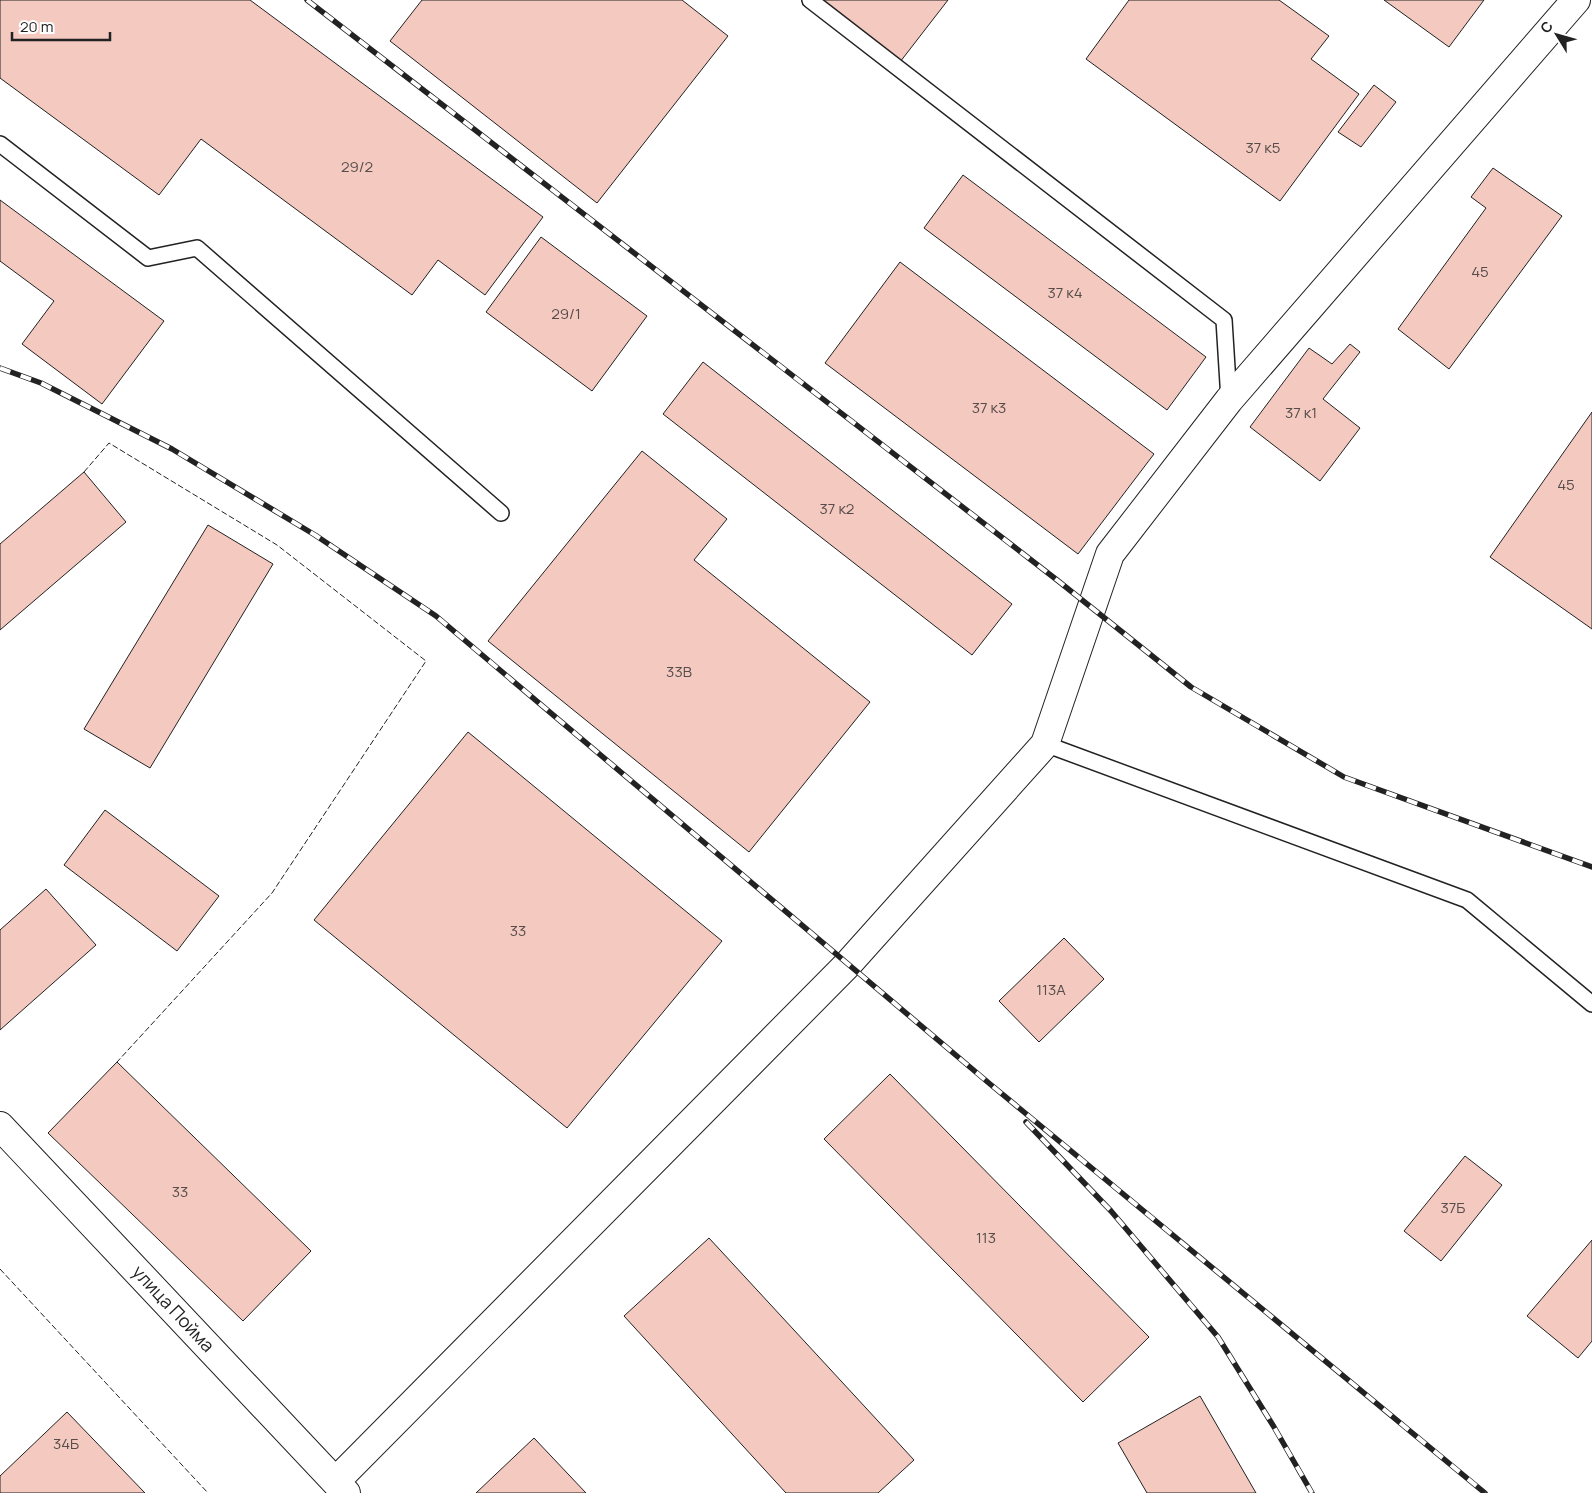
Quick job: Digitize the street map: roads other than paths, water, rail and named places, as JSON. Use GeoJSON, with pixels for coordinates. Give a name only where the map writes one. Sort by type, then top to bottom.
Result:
{"type":"FeatureCollection","features":[{"type":"Feature","properties":{"kind":"street"},"geometry":{"type":"LineString","coordinates":[[341,1487],[848,964],[1045,744],[1110,554],[1229,400],[1576,0]]}},
{"type":"Feature","properties":{"kind":"street","name":"улица Пойма"},"geometry":{"type":"LineString","coordinates":[[0,1126],[341,1487]]}},
{"type":"Feature","properties":{"kind":"lane"},"geometry":{"type":"LineString","coordinates":[[810,0],[1224,320],[1229,400]]}},
{"type":"Feature","properties":{"kind":"lane"},"geometry":{"type":"LineString","coordinates":[[0,144],[148,258],[198,248],[501,513]]}},
{"type":"Feature","properties":{"kind":"lane"},"geometry":{"type":"LineString","coordinates":[[1045,744],[1467,900],[1592,1004]]}},
{"type":"Feature","properties":{"kind":"railway"},"geometry":{"type":"LineString","coordinates":[[307,0],[1057,580],[1191,687],[1344,777],[1592,867]]}},
{"type":"Feature","properties":{"kind":"railway"},"geometry":{"type":"LineString","coordinates":[[0,368],[41,383],[172,449],[315,535],[436,616],[990,1084],[1485,1493]]}},
{"type":"Feature","properties":{"kind":"railway"},"geometry":{"type":"LineString","coordinates":[[1026,1122],[1111,1211],[1218,1337],[1274,1427],[1312,1493]]}}]}
